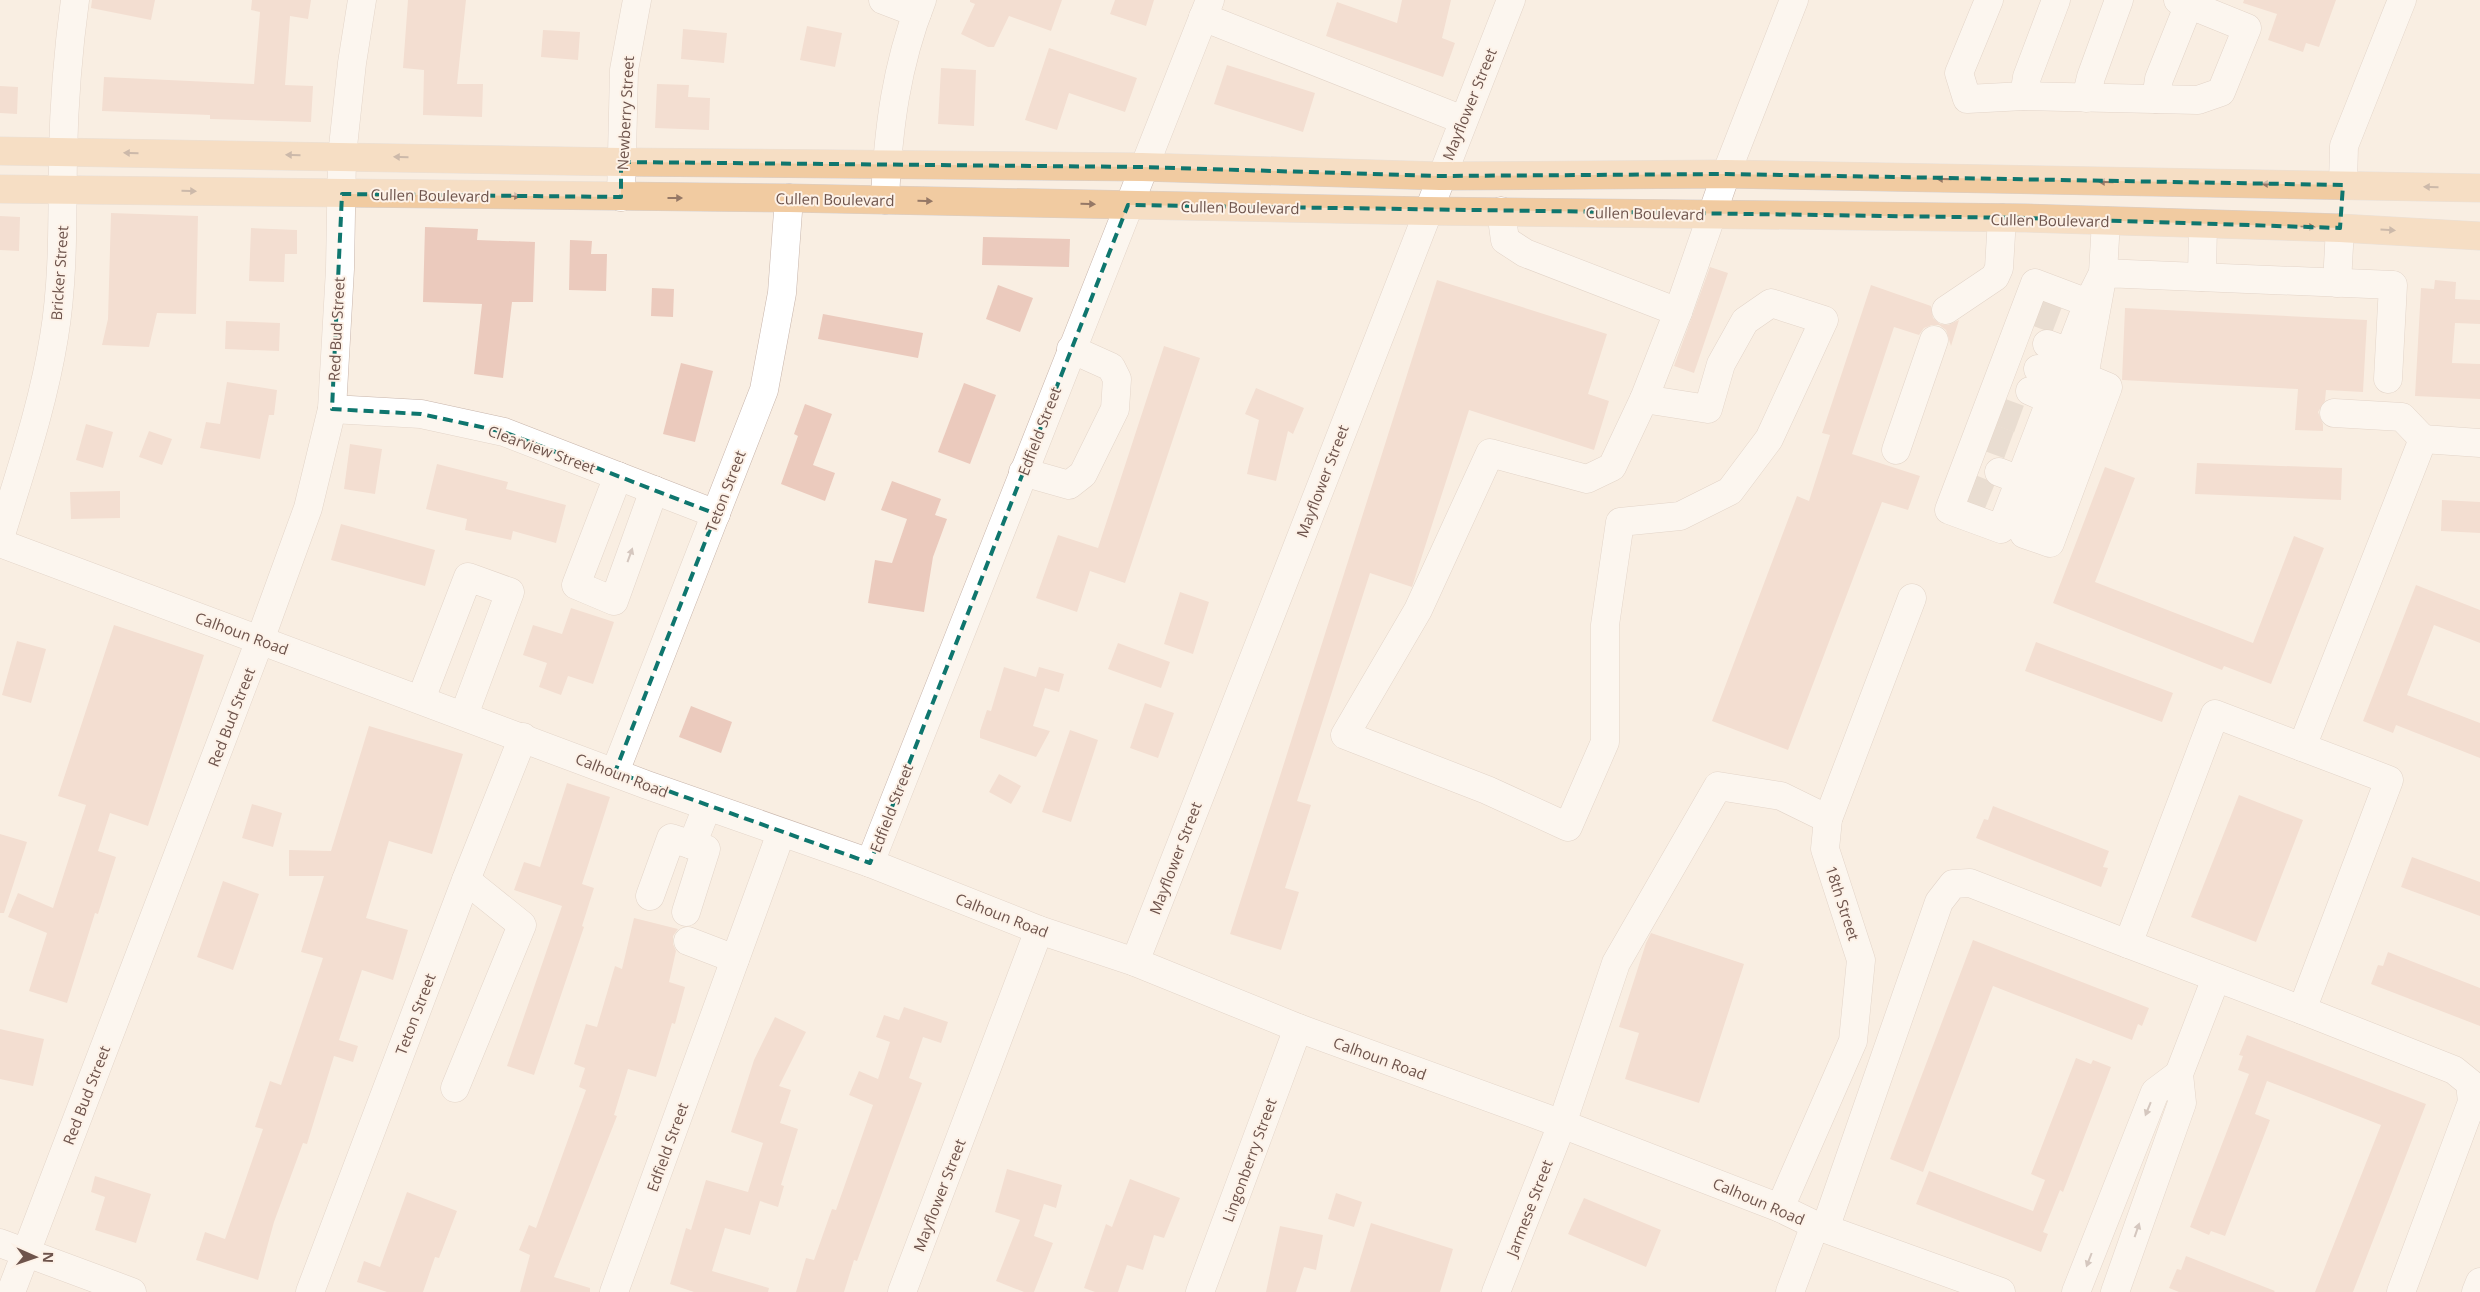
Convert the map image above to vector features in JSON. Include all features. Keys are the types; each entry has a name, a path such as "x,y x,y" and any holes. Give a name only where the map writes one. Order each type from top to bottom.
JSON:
{"main road":[{"path":"0,151 622,162 1142,167 1440,176 1726,174 2480,188"},
{"path":"789,198 790,163"},
{"path":"2014,218 2027,181"},
{"path":"2340,228 2343,185"},
{"name":"Cullen Boulevard","path":"0,189 789,198 1427,211 2014,218 2340,228 2480,236"}],"street":[{"name":"Bricker Street","path":"0,538 34,427 54,336 62,266 63,152 68,52 75,0"},
{"name":"Red Bud Street","path":"11,1292 260,640 308,508 332,409 342,194 342,156 352,63 362,0"},
{"name":"Newberry Street","path":"621,197 624,70 637,0"},
{"path":"883,0 919,6 895,88 886,164 885,200"},
{"name":"Mayflower Street","path":"1135,962 1440,176 1511,0"},
{"path":"1644,399 1708,409 1720,364 1745,321 1771,303 1824,320 1769,439 1730,490 1680,516 1620,522 1605,624 1605,742 1568,827 1487,790 1345,735 1418,610 1490,454 1587,479 1612,468 1644,399 1678,312 1726,174 1794,0"},
{"path":"1989,0 1959,73 1967,99 2024,96 2198,100 2221,92 2247,28 2184,2 2159,79 2156,99"},
{"path":"2024,96 2027,76 2056,0"},
{"path":"2086,98 2091,77 2119,0"},
{"path":"2343,185 2344,146 2402,0"},
{"path":"1206,8 1463,120"},
{"name":"Edfield Street","path":"870,863 1206,8"},
{"name":"Teton Street","path":"615,772 764,390 782,293 789,198"},
{"path":"1501,211 1505,240 1525,253 1678,312"},
{"path":"1946,310 1995,277 2014,218"},
{"path":"2042,437 2104,273 2106,221"},
{"path":"2202,276 2203,224"},
{"path":"2337,283 2340,228"},
{"path":"2104,273 2393,285 2388,379"},
{"path":"2042,437 2088,303 2104,273"},
{"path":"2042,437 2034,283 2088,303"},
{"path":"1896,450 1934,340"},
{"path":"1023,472 1069,485 1083,474 1115,408 1117,379 1111,367 1071,349"},
{"name":"Clearview Street","path":"332,409 421,414 504,432 716,514"},
{"path":"2334,413 2402,417 2423,439 2480,442"},
{"path":"2302,747 2423,439"},
{"path":"618,476 576,585 614,601 654,490"},
{"name":"Calhoun Road","path":"0,543 707,807 870,863 1039,930 1135,962 1298,1028 1562,1124 1780,1208 1820,1227 1961,1285 2001,1292"},
{"path":"421,699 468,577 510,592 464,715"},
{"name":"18th Street","path":"1780,1208 1853,1040 1862,960 1825,850 1828,819 1912,598"},
{"path":"2128,944 2215,714 2389,780 2302,1010"},
{"name":"Teton Street","path":"310,1292 466,880 523,737"},
{"name":"Jarmese Street","path":"1496,1292 1562,1124 1616,963 1718,786 1781,796 1828,819"},
{"path":"692,845 707,807"},
{"name":"Edfield Street","path":"614,1292 781,833"},
{"path":"650,896 671,838 706,850 686,912"},
{"path":"455,1088 522,925 466,880"},
{"path":"1790,1292 1820,1227 1939,902 1953,884 1970,883 2454,1070 2470,1083 2472,1102 2401,1292"},
{"name":"Mayflower Street","path":"902,1292 1039,930"},
{"path":"688,941 735,959"},
{"path":"2115,1292 2182,1103 2179,1074 2216,978"},
{"name":"Lingonberry Street","path":"1200,1292 1298,1028"},
{"path":"2076,1292 2155,1092 2179,1074"},
{"path":"0,1243 132,1292"},
{"path":"2476,1292 2480,1282"}],"highlighted area":[{"path":"621,162 1142,167 1440,176 1726,174 2343,185 2340,228 2026,218 1128,205 870,863 615,772 716,514 504,432 421,414 332,409 342,194 621,197"}],"building":[{"path":"92,0 155,0 151,20 91,8"},
{"path":"252,0 311,0 308,19 290,16 285,85 313,86 311,122 210,119 210,115 102,111 104,77 254,84 260,12 251,10"},
{"path":"408,0 466,0 457,84 483,84 482,117 423,115 424,70 403,68"},
{"path":"970,0 1062,0 1051,31 1009,16 994,47 988,47 961,34 975,4 970,2"},
{"path":"1115,0 1154,0 1146,26 1110,14"},
{"path":"1402,0 1451,0 1442,38 1455,43 1443,77 1326,36 1337,2 1397,23"},
{"path":"2244,0 2336,0 2319,47 2306,43 2303,52 2268,40 2277,14 2243,3"},
{"path":"807,26 842,33 835,67 800,60"},
{"path":"683,29 727,33 724,63 681,59"},
{"path":"543,30 580,32 578,60 541,57"},
{"path":"1049,48 1137,78 1125,112 1069,93 1057,130 1025,120"},
{"path":"1227,65 1315,93 1303,132 1214,104"},
{"path":"941,68 976,70 974,126 938,124"},
{"path":"657,84 689,85 688,97 710,98 709,130 655,128"},
{"path":"0,86 18,87 17,114 0,113"},
{"path":"111,213 198,216 196,314 157,313 149,347 102,345 108,319"},
{"path":"0,216 20,217 19,251 0,250"},
{"path":"425,227 478,229 477,240 535,242 533,302 512,302 503,378 474,374 482,304 423,302"},
{"path":"251,228 297,230 297,254 285,254 284,282 249,281"},
{"path":"983,237 1070,239 1069,267 982,265"},
{"path":"570,240 592,241 591,254 607,254 606,291 569,290"},
{"path":"1710,267 1728,273 1694,373 1674,366"},
{"path":"1437,280 1607,334 1588,394 1609,401 1594,450 1469,410 1412,587 1370,573 1297,801 1311,805 1285,888 1299,892 1281,950 1230,934"},
{"path":"2435,280 2456,282 2455,299 2480,300 2480,324 2455,323 2452,363 2480,364 2480,399 2415,396 2421,288 2434,289"},
{"path":"998,285 1033,298 1020,332 986,319"},
{"path":"1871,285 1931,306 1933,318 1940,324 1948,325 1959,320 1951,346 1946,330 1939,325 1924,328 1919,335 1894,327 1852,454 1920,476 1908,510 1882,502 1788,750 1712,721 1797,496 1809,501 1830,435 1822,433"},
{"path":"652,288 674,289 673,317 651,316"},
{"path":"2125,308 2367,320 2363,392 2326,390 2325,401 2318,412 2323,424 2323,431 2295,430 2298,389 2122,380"},
{"path":"823,314 923,333 918,358 818,339"},
{"path":"226,321 280,323 279,351 225,349"},
{"path":"1164,346 1200,358 1125,583 1090,571 1077,612 1036,598 1058,535 1098,548"},
{"path":"681,363 713,371 695,442 663,434"},
{"path":"227,382 277,390 274,415 269,415 260,459 200,448 206,422 220,424"},
{"path":"964,383 996,395 970,464 938,452"},
{"path":"1256,388 1304,408 1293,434 1288,431 1276,481 1247,474 1259,420 1245,414"},
{"path":"805,404 832,414 813,465 835,473 825,501 781,484 798,436 794,434"},
{"path":"86,424 113,432 103,468 76,460"},
{"path":"149,431 172,439 162,465 139,457"},
{"path":"350,444 382,449 375,494 344,489"},
{"path":"2197,463 2342,468 2341,500 2195,494"},
{"path":"437,464 508,482 506,489 566,505 556,543 513,531 511,540 465,530 467,519 426,509"},
{"path":"2105,467 2135,478 2095,582 2253,643 2294,536 2324,548 2271,684 2224,666 2222,670 2053,603"},
{"path":"892,481 941,499 935,515 947,519 933,557 924,612 868,603 875,560 892,563 907,519 881,510"},
{"path":"120,491 120,518 71,519 70,492"},
{"path":"2442,500 2480,502 2480,533 2441,531"},
{"path":"341,524 435,550 425,586 331,560"},
{"path":"2416,585 2480,610 2480,643 2434,625 2407,695 2480,723 2480,758 2396,725 2393,733 2363,721"},
{"path":"1180,592 1209,602 1193,654 1164,644"},
{"path":"571,608 614,622 593,684 568,676 561,695 539,687 547,663 523,655 533,625 562,634"},
{"path":"114,625 204,655 148,826 110,813 98,851 116,857 98,914 95,913 67,1003 29,991 47,933 8,917 18,893 53,908 86,805 58,796"},
{"path":"17,641 46,649 31,703 2,695"},
{"path":"2036,642 2173,693 2162,722 2025,671"},
{"path":"1118,643 1170,662 1161,688 1108,669"},
{"path":"1004,667 1036,677 1039,667 1064,674 1059,692 1045,688 1033,726 1050,731 1036,757 980,738 980,731 987,710 991,711"},
{"path":"1145,703 1174,713 1158,758 1130,748"},
{"path":"691,706 732,722 721,753 679,737"},
{"path":"369,726 463,754 432,854 389,841 366,918 408,930 393,980 362,970 339,1040 358,1046 353,1062 334,1056 307,1144 303,1143 274,1222 258,1280 196,1260 205,1232 225,1239 263,1129 255,1127 270,1081 281,1085 323,958 301,952 324,876 289,876 289,850 331,851"},
{"path":"1070,730 1098,740 1071,822 1042,812"},
{"path":"999,774 1021,786 1011,804 989,792"},
{"path":"567,783 610,797 582,884 594,888 582,926 584,927 534,1075 507,1066 562,906 514,890 524,862 540,867"},
{"path":"2239,795 2303,820 2256,942 2191,917"},
{"path":"252,804 282,813 273,847 242,838"},
{"path":"1993,806 2109,851 2103,867 2108,868 2101,887 1976,838 1984,819 1988,820"},
{"path":"0,834 27,842 4,913 0,913"},
{"path":"2412,857 2480,882 2480,916 2401,887"},
{"path":"223,881 259,894 233,970 197,957"},
{"path":"634,918 678,929 673,936 673,944 676,951 669,982 685,987 675,1024 672,1023 656,1077 628,1069 614,1115 617,1116 554,1277 590,1288 590,1292 520,1292 530,1255 519,1250 529,1225 536,1228 586,1090 579,1087 585,1068 574,1064 586,1024 597,1027 615,966 622,969"},
{"path":"1651,933 1744,964 1699,1103 1625,1079 1639,1033 1619,1027 1646,943"},
{"path":"1973,940 2149,1008 2142,1026 2138,1024 2132,1040 1993,986 1923,1172 1890,1159"},
{"path":"2388,952 2480,988 2480,1026 2371,984 2378,965 2383,966"},
{"path":"904,1007 948,1022 941,1043 923,1037 909,1078 922,1083 857,1261 854,1260 844,1292 796,1292 806,1258 814,1260 832,1209 836,1210 873,1105 849,1095 859,1071 878,1079 890,1042 876,1037 884,1015 899,1020"},
{"path":"775,1017 806,1032 779,1086 791,1090 780,1123 798,1129 781,1185 784,1186 778,1207 760,1201 750,1235 725,1228 712,1271 769,1288 768,1292 694,1292 670,1284 686,1228 691,1230 706,1180 748,1192 763,1143 731,1132 754,1060"},
{"path":"0,1029 44,1039 33,1086 0,1079"},
{"path":"2247,1035 2426,1104 2353,1292 2315,1292 2381,1125 2267,1081 2255,1114 2270,1120 2225,1236 2211,1231 2209,1235 2190,1227 2249,1074 2238,1070 2243,1056 2239,1055"},
{"path":"2076,1058 2091,1064 2093,1060 2111,1067 2063,1192 2060,1190 2043,1232 2048,1234 2041,1252 1916,1204 1929,1171 2033,1211 2045,1180 2031,1174"},
{"path":"1007,1169 1062,1185 1056,1208 1044,1204 1034,1236 1053,1243 1034,1292 1024,1292 996,1281 1020,1220 995,1212"},
{"path":"95,1176 151,1194 136,1243 95,1230 105,1197 91,1192"},
{"path":"1130,1179 1180,1198 1164,1238 1154,1235 1143,1270 1127,1265 1118,1292 1095,1292 1084,1288 1106,1224 1112,1227"},
{"path":"407,1192 457,1211 439,1258 435,1257 423,1292 387,1292 357,1282 364,1261 380,1267"},
{"path":"1336,1193 1362,1202 1354,1227 1328,1219"},
{"path":"1584,1198 1661,1230 1646,1267 1568,1234"},
{"path":"1371,1223 1453,1249 1440,1292 1350,1292"},
{"path":"1280,1226 1323,1235 1316,1270 1304,1267 1296,1292 1266,1292"},
{"path":"2186,1256 2275,1291 2179,1292 2169,1288 2177,1269 2181,1270"}],"tunnel":[{"path":"2036,312 2057,320"},
{"path":"2000,412 2019,419"},
{"path":"1990,438 2009,445"},
{"path":"1970,488 1990,496"}]}
